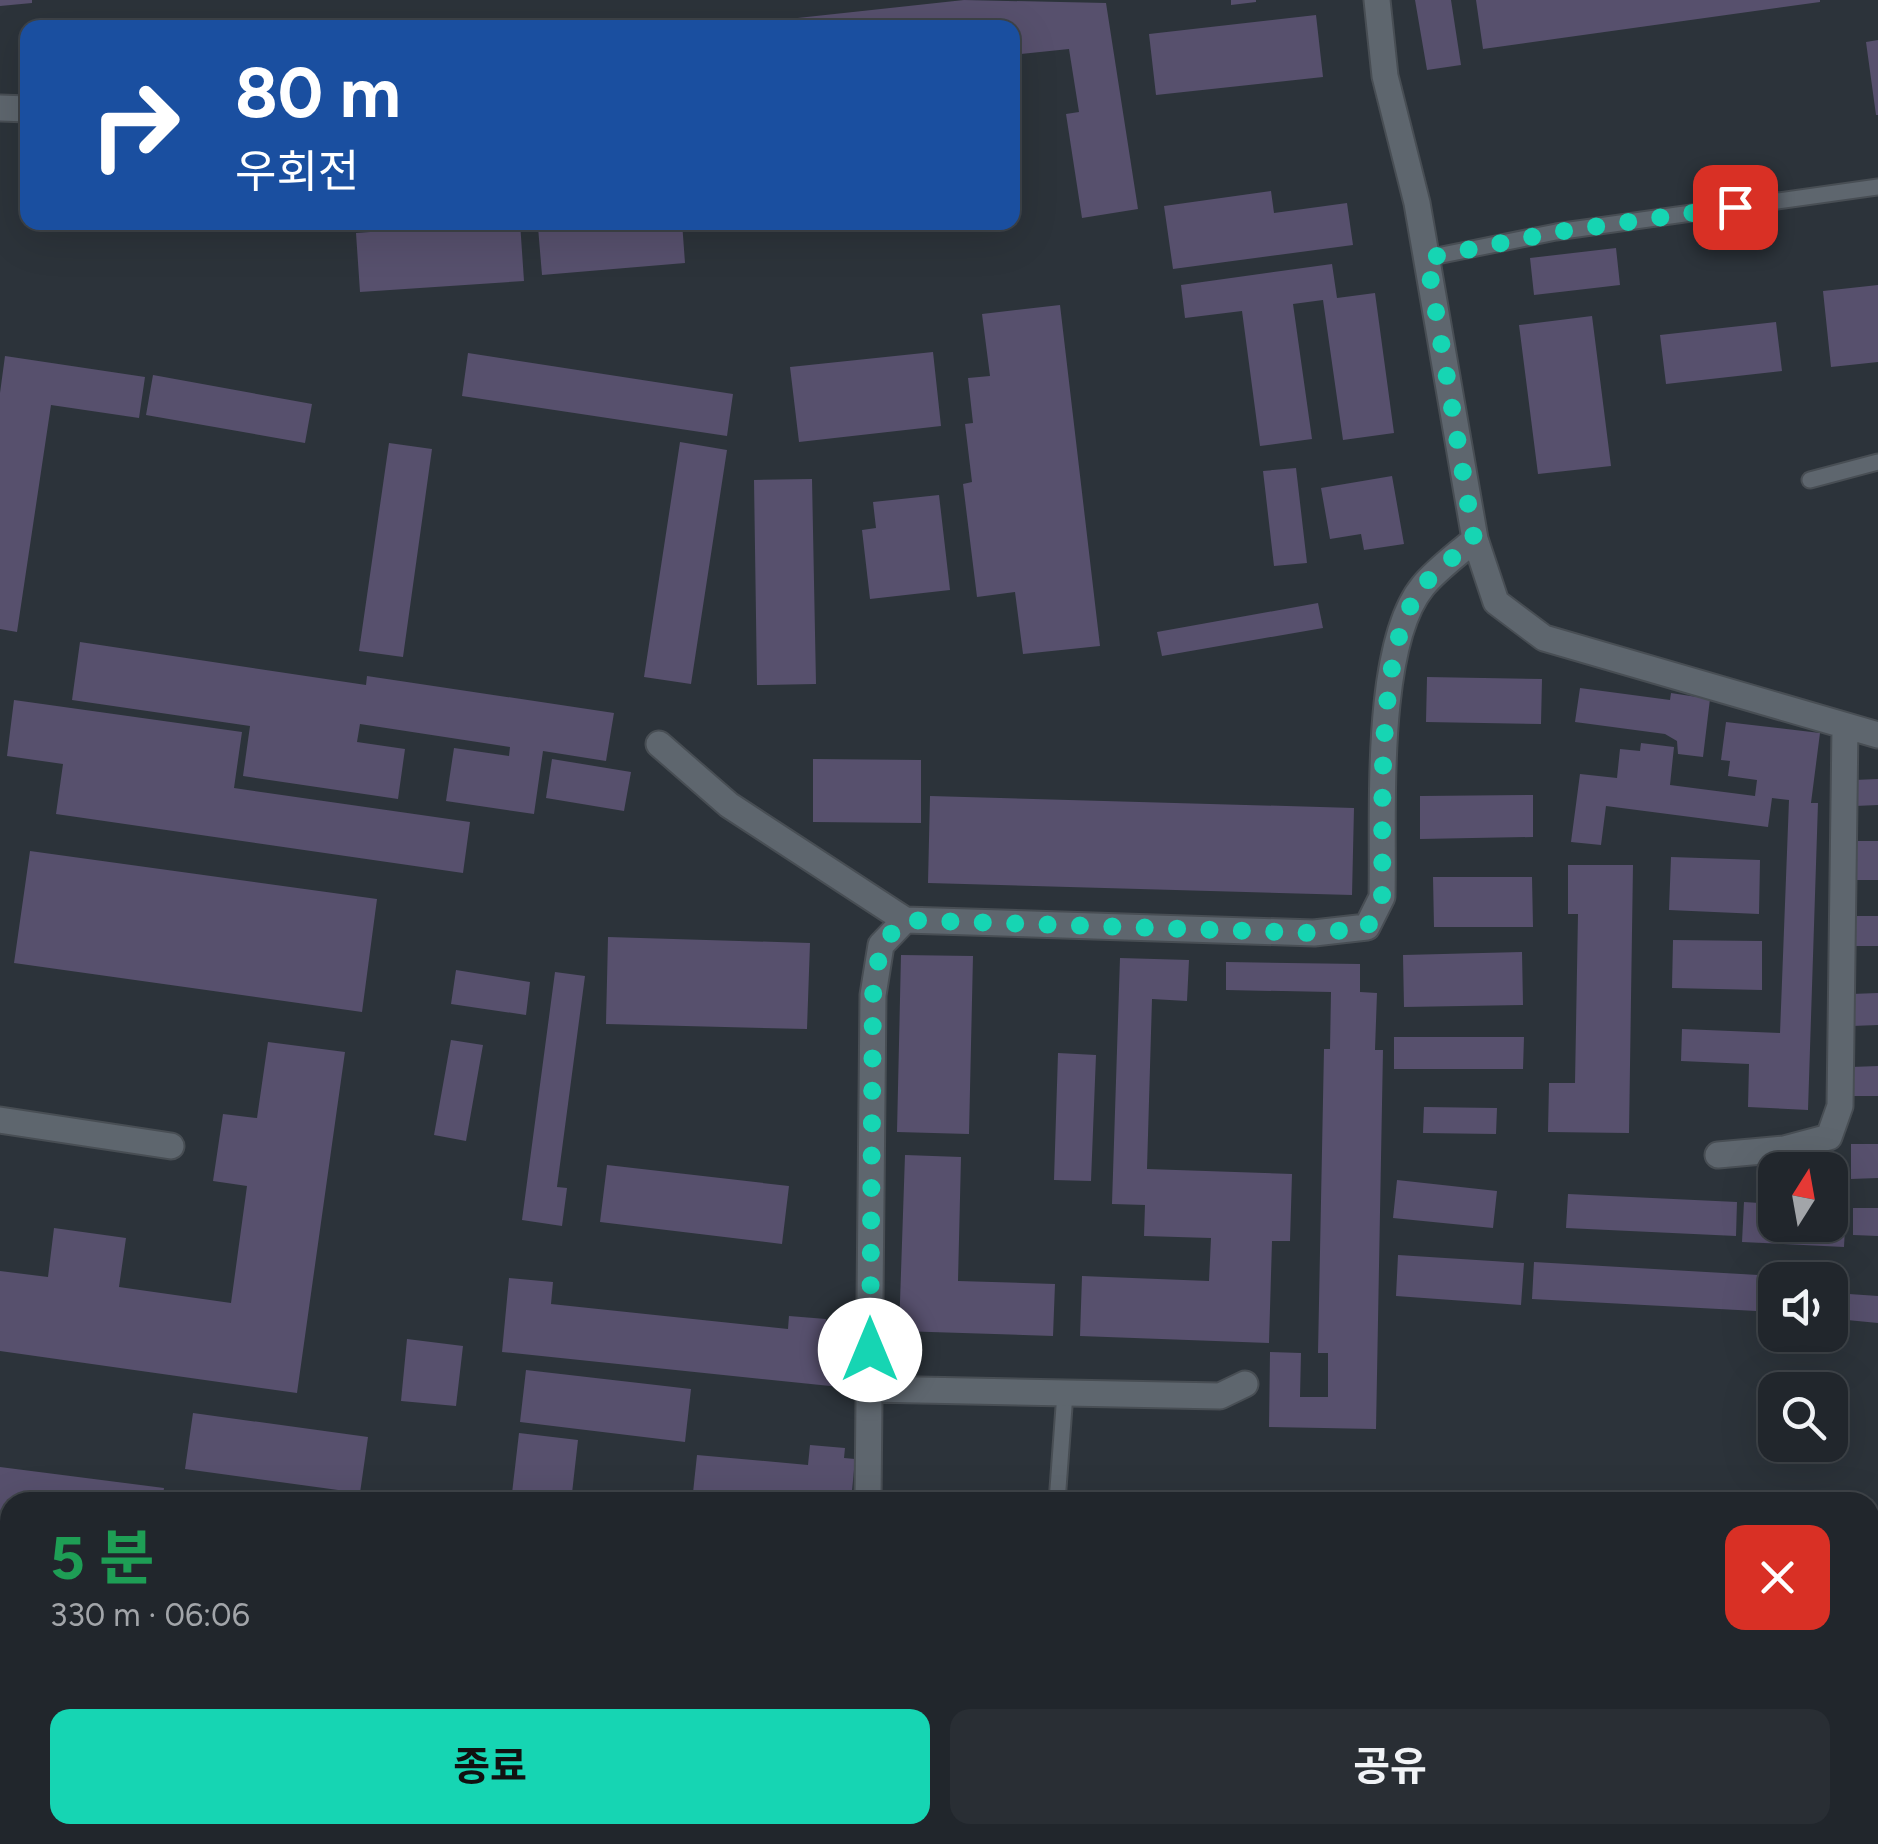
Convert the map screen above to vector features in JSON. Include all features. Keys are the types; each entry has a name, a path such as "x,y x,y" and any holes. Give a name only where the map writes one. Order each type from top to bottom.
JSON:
{"street":[{"path":"1377,0 1385,76 1427,258 1474,539 1496,602 1544,638 1878,736"},
{"path":"659,744 729,805 905,920 1314,933 1367,928 1382,898 1389,678 1407,612 1423,586 1474,539"},
{"path":"1718,1154 1784,1149 1829,1138 1840,1106 1845,726"},
{"path":"868,1492 873,995 881,944 905,920"},
{"path":"0,1120 170,1146"},
{"path":"870,1389 1220,1396 1245,1384"}],"lane":[{"path":"1427,258 1556,232 1878,188"},
{"path":"1810,480 1878,462"},
{"path":"1058,1492 1064,1394"}],"building":[{"path":"0,0 32,0 32,3 0,6"},
{"path":"964,0 1106,3 1138,209 1082,218 1066,114 1079,112 1069,49 1020,54 1020,20 779,20"},
{"path":"1231,0 1256,0 1256,2 1231,5"},
{"path":"1415,0 1451,0 1461,65 1427,70"},
{"path":"1476,0 1820,0 1820,2 1483,49"},
{"path":"1316,15 1323,77 1156,95 1149,34"},
{"path":"1878,40 1878,115 1876,115 1866,42"},
{"path":"1271,191 1274,213 1347,203 1353,245 1173,269 1164,206"},
{"path":"521,230 524,281 360,292 356,233"},
{"path":"538,230 683,230 685,263 542,275"},
{"path":"1616,248 1620,285 1534,295 1530,258"},
{"path":"1332,264 1337,298 1375,293 1394,433 1343,440 1323,300 1293,304 1312,439 1260,446 1242,311 1185,318 1181,285"},
{"path":"1878,285 1878,362 1831,367 1823,291"},
{"path":"1060,305 1100,646 1023,654 1015,592 977,597 963,484 972,482 965,424 973,423 968,378 990,376 982,314"},
{"path":"1592,316 1611,466 1538,474 1519,325"},
{"path":"1776,322 1782,371 1666,384 1660,335"},
{"path":"933,352 941,426 799,442 790,367"},
{"path":"468,353 733,394 727,436 462,396"},
{"path":"5,356 145,377 139,418 51,405 17,632 0,629 0,393"},
{"path":"153,375 312,404 305,443 146,415"},
{"path":"680,442 727,450 691,684 644,677"},
{"path":"389,443 432,449 403,657 359,651"},
{"path":"1296,468 1307,563 1274,566 1263,471"},
{"path":"1392,476 1404,544 1364,550 1361,534 1330,539 1321,488"},
{"path":"812,479 816,684 757,685 754,480"},
{"path":"939,495 950,590 870,599 862,530 876,528 873,502"},
{"path":"1318,603 1323,628 1162,656 1157,632"},
{"path":"80,642 366,685 367,676 614,713 606,761 543,751 534,814 446,801 454,748 509,756 510,747 360,724 357,742 405,749 398,799 243,776 250,726 72,700"},
{"path":"1427,677 1542,679 1541,724 1426,722"},
{"path":"1580,688 1670,700 1671,693 1710,699 1703,757 1678,754 1677,741 1665,734 1575,722"},
{"path":"14,700 242,732 234,788 470,822 463,873 56,814 63,764 7,756"},
{"path":"1726,722 1820,733 1811,803 1818,803 1808,1110 1748,1107 1749,1064 1681,1061 1682,1029 1780,1033 1789,800 1772,798 1768,827 1606,806 1601,845 1571,842 1580,774 1617,778 1620,749 1640,751 1641,743 1674,747 1670,785 1755,796 1757,780 1728,776 1730,761 1721,760"},
{"path":"552,759 631,772 624,811 546,798"},
{"path":"813,759 921,760 921,823 813,822"},
{"path":"1878,779 1878,805 1855,806 1854,780"},
{"path":"1533,795 1533,837 1420,839 1420,796"},
{"path":"930,796 1354,808 1352,895 928,883"},
{"path":"1854,841 1878,841 1878,880 1855,880"},
{"path":"30,851 377,899 362,1012 14,963"},
{"path":"1671,857 1760,860 1759,914 1669,910"},
{"path":"1568,865 1633,865 1629,1133 1548,1132 1549,1083 1575,1083 1578,914 1568,914"},
{"path":"1433,877 1532,877 1533,927 1434,927"},
{"path":"1853,916 1878,916 1878,946 1853,946"},
{"path":"608,937 810,943 807,1029 606,1024"},
{"path":"1673,940 1762,941 1762,990 1672,988"},
{"path":"1522,952 1523,1005 1404,1007 1403,955"},
{"path":"901,955 973,956 969,1134 897,1132"},
{"path":"1120,958 1189,960 1187,1001 1152,999 1147,1169 1292,1174 1290,1241 1272,1241 1269,1343 1080,1336 1082,1276 1209,1281 1211,1238 1144,1236 1145,1205 1112,1204"},
{"path":"1226,962 1360,964 1360,992 1377,993 1375,1050 1383,1050 1376,1429 1269,1427 1270,1352 1301,1353 1300,1397 1328,1397 1328,1353 1318,1353 1324,1049 1330,1049 1331,992 1226,990"},
{"path":"456,970 530,982 526,1015 451,1004"},
{"path":"555,972 585,976 557,1187 567,1188 562,1226 522,1220"},
{"path":"1878,993 1878,1025 1852,1026 1851,994"},
{"path":"1394,1037 1524,1037 1523,1069 1394,1069"},
{"path":"451,1040 483,1045 466,1141 434,1135"},
{"path":"268,1042 345,1052 297,1393 0,1351 0,1271 48,1277 54,1228 126,1238 119,1287 231,1303 247,1186 213,1181 223,1114 257,1118"},
{"path":"1058,1053 1096,1055 1091,1181 1054,1180"},
{"path":"1878,1066 1878,1096 1852,1096 1851,1067"},
{"path":"1424,1107 1497,1108 1496,1134 1423,1133"},
{"path":"1851,1144 1878,1144 1878,1178 1851,1179"},
{"path":"905,1155 961,1157 958,1281 1055,1284 1053,1336 899,1331"},
{"path":"607,1165 789,1186 782,1244 600,1222"},
{"path":"1397,1180 1497,1191 1493,1228 1393,1218"},
{"path":"1568,1194 1737,1202 1736,1236 1566,1228"},
{"path":"1744,1202 1758,1203 1758,1242 1844,1242 1844,1247 1742,1242"},
{"path":"1853,1208 1878,1208 1878,1236 1853,1235"},
{"path":"1398,1255 1524,1263 1521,1305 1396,1296"},
{"path":"1534,1262 1758,1275 1758,1311 1532,1299"},
{"path":"509,1278 553,1282 551,1304 788,1329 789,1316 826,1319 825,1332 845,1334 840,1387 502,1352"},
{"path":"1849,1294 1878,1296 1878,1323 1848,1320"},
{"path":"407,1339 463,1346 456,1406 401,1401"},
{"path":"526,1370 691,1389 685,1442 520,1422"},
{"path":"193,1413 368,1437 360,1492 185,1469"},
{"path":"519,1433 578,1440 572,1492 512,1492"},
{"path":"810,1445 845,1448 844,1458 855,1459 852,1492 693,1492 697,1455 808,1465"},
{"path":"0,1467 164,1488 163,1492 0,1492"}],"route":[{"path":"870,1350 873,995 881,944 905,920 1314,933 1367,928 1382,898 1389,678 1407,612 1423,586 1474,539 1427,258 1556,232 1735,207"}]}
